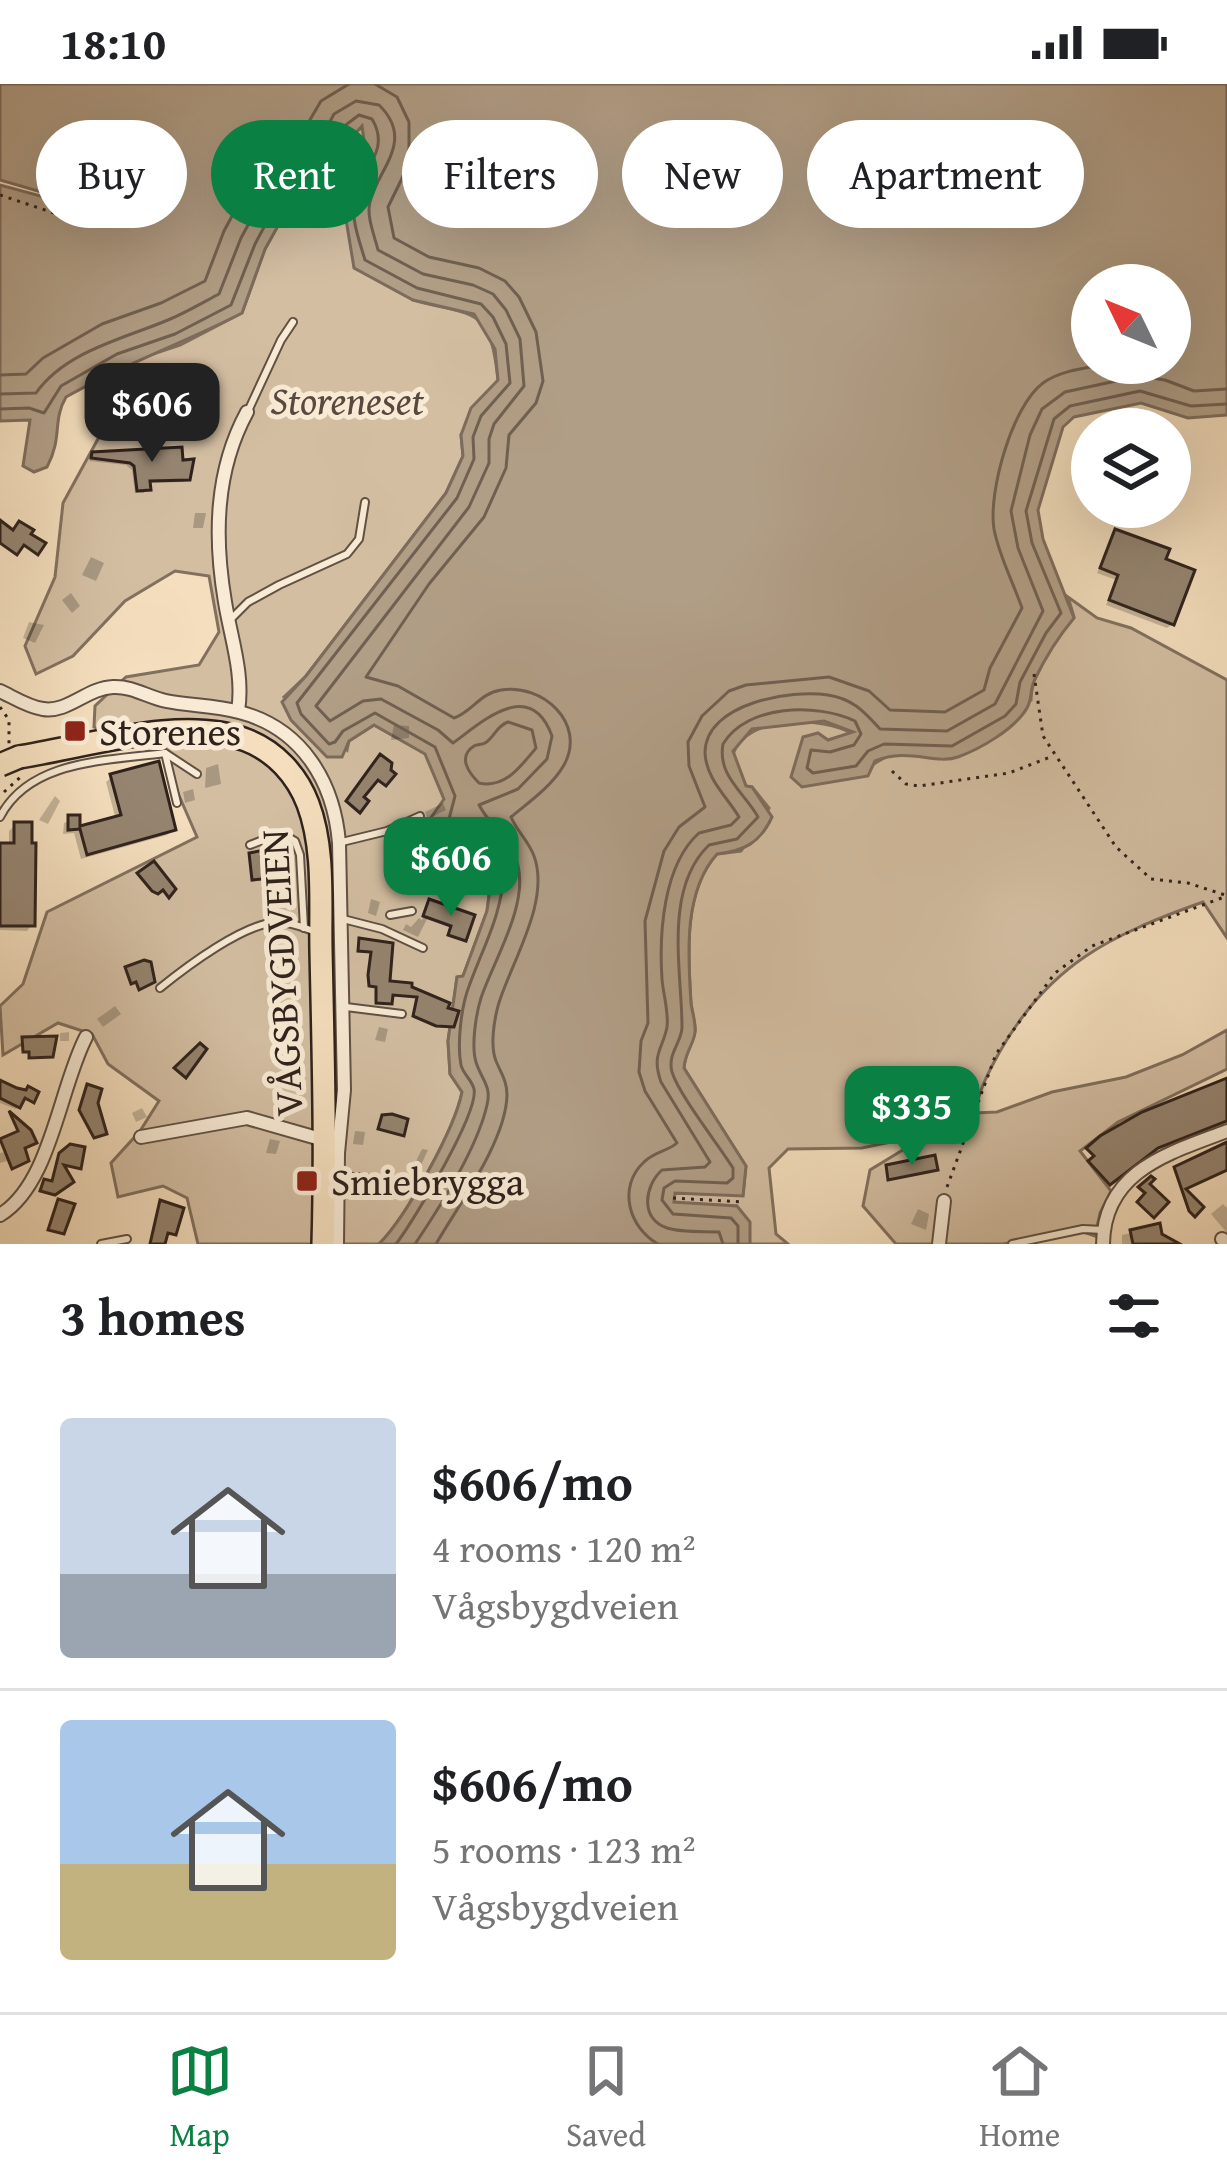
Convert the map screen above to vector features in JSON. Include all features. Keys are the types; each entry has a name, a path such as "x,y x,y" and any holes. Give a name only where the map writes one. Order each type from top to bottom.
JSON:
{"main road":[{"name":"VÅGSBYGDVEIEN","path":"6,758 186,731 225,734 261,747 290,772 310,809 318,854 312,930 324,1140 323,1244"}],"street":[{"path":"238,711 242,688 222,580 220,483 228,449 247,412"},
{"name":"VÅGSBYGDVEIEN","path":"0,692 53,709 93,690 124,687 167,701 238,711 280,730 310,758 330,793 339,843 344,1090 337,1244"},
{"path":"0,1215 18,1202 34,1175 86,1037"},
{"path":"141,1137 247,1118 324,1140"},
{"path":"1103,1237 1120,1189 1144,1165 1227,1131"},
{"path":"939,1244 944,1201"}],"lane":[{"path":"247,412 293,322"},
{"path":"229,620 248,602 347,554 359,538 365,502"},
{"path":"0,817 20,789 48,773 165,753 197,774"},
{"path":"165,753 177,802"},
{"path":"339,843 420,816"},
{"name":"VÅGSBYGDVEIEN","path":"250,845 280,833 295,841 312,930"},
{"path":"390,915 412,911"},
{"name":"VÅGSBYGDVEIEN","path":"340,918 382,929 423,948"},
{"path":"160,988 197,960 256,928 282,922 312,930"},
{"path":"342,1006 402,1013"},
{"path":"1012,1244 1082,1229 1103,1237"},
{"path":"101,1244 127,1239"}],"path":[{"path":"0,195 36,207"},
{"path":"1034,674 1039,722 1108,838 1147,877 1227,896"},
{"path":"892,771 906,784 919,786 1009,773 1055,755"},
{"path":"944,1201 950,1172 996,1054 1055,973 1092,946 1227,896"},
{"path":"674,1198 743,1202"}],"green space":[{"name":"Storeneset","path":"277,228 364,228 413,300 465,313 484,326 498,380 461,435 463,456 446,493 306,676 284,697 347,750 349,741 374,725 426,754 444,799 492,873 487,911 463,976 457,977 448,1041 450,1074 462,1092 428,1172 379,1244 198,1244 187,1198 163,1186 118,1197 111,1163 159,1101 108,1064 92,1034 58,1023 3,1055 0,1006 23,984 47,912 197,837 165,752 94,727 95,706 126,677 199,665 219,632 209,576 175,571 125,601 73,656 36,674 25,646 55,577 63,503 99,437 99,403 93,381 242,313"},
{"path":"1068,597 1097,618 1131,628 1227,680 1227,938 1203,902 1139,927 1085,957 1039,996 1018,1022 988,1075 975,1113 997,1112 1052,1092 1126,1077 1182,1055 1227,1030 1227,1069 1118,1122 1080,1151 1111,1191 1095,1236 1078,1230 1003,1244 896,1244 863,1206 870,1170 929,1134 862,1148 788,1149 769,1168 776,1234 788,1244 626,1244 737,1206 674,1203 674,1193 743,1195 746,1166 684,1068 695,1032 689,945 698,886 717,854 741,851 769,808 746,786 733,754 741,741 769,725 806,722 853,734 828,740 803,737 872,765 889,755 931,755 1031,700 1040,667 1074,617"}],"water":[{"path":"0,84 1227,84 1227,415 1191,418 1191,408 1141,403 1071,408 1071,420 1063,427 1038,510 1043,539 1074,618 1043,664 1021,716 996,737 958,757 887,757 875,761 868,776 802,787 791,777 803,737 818,733 828,740 853,732 824,721 752,729 733,751 746,786 752,787 772,817 750,844 717,854 698,887 689,945 695,1032 684,1068 746,1166 743,1196 675,1193 674,1202 737,1206 750,1222 750,1244 379,1244 415,1194 458,1108 462,1092 450,1074 448,1041 457,977 463,976 487,911 492,873 466,833 441,836 430,819 444,799 425,754 374,725 349,741 342,757 327,757 291,720 282,702 446,493 463,456 461,435 471,408 498,380 495,349 474,314 413,300 354,268 347,228 378,228 378,120 211,120 211,228 277,228 242,313 66,397 52,456 47,467 34,472 23,466 30,420 0,421 0,185 36,195 36,228 187,228 187,120 36,120 36,190 0,180"}],"building":[{"path":"182,447 183,460 194,459 190,480 150,481 151,490 137,491 130,463 91,458 92,452"},
{"path":"0,520 13,530 19,521 34,530 31,534 46,543 38,555 24,545 17,555 0,543"},
{"path":"1115,529 1170,549 1166,559 1195,570 1174,625 1109,600 1118,575 1100,568"},
{"path":"380,754 392,763 396,774 386,786 378,780 364,797 369,801 360,813 346,801"},
{"path":"159,761 176,830 87,855 80,829 68,830 68,815 80,815 80,826 121,815 110,774"},
{"path":"14,822 32,822 35,926 0,926 0,843 14,843"},
{"path":"270,849 273,878 252,880 249,853"},
{"path":"154,861 176,889 169,898 163,890 152,891 137,873"},
{"path":"429,899 475,915 466,941 448,935 451,926 423,916"},
{"path":"359,938 393,943 390,981 412,983 450,1003 448,1008 459,1011 454,1027 436,1026 413,1016 417,997 393,995 392,1004 376,1003 376,987 369,986 371,952 358,951"},
{"path":"151,962 155,982 139,990 136,982 131,984 125,967"},
{"path":"57,1036 53,1057 29,1058 29,1052 23,1052 22,1037"},
{"path":"200,1043 207,1049 186,1078 174,1068"},
{"path":"1227,1078 1227,1121 1158,1148 1110,1185 1088,1161 1094,1156 1086,1148 1100,1136 1142,1112"},
{"path":"0,1080 39,1092 34,1103 25,1098 20,1108 0,1098"},
{"path":"87,1084 102,1089 98,1103 107,1134 94,1138 79,1110"},
{"path":"9,1111 31,1130 37,1143 25,1148 29,1161 12,1169 0,1139 18,1131"},
{"path":"382,1115 408,1119 404,1136 378,1129"},
{"path":"1227,1142 1227,1170 1186,1189 1204,1207 1195,1217 1174,1167"},
{"path":"70,1144 85,1147 81,1169 64,1165 74,1182 55,1195 40,1191 44,1179 52,1181 59,1153"},
{"path":"935,1155 938,1170 888,1180 886,1165"},
{"path":"348,1173 373,1175 369,1193 348,1196"},
{"path":"1151,1176 1155,1179 1150,1184 1169,1202 1154,1218 1137,1202 1145,1193 1138,1187"},
{"path":"58,1199 75,1204 64,1234 48,1230"},
{"path":"160,1200 184,1208 176,1235 168,1233 165,1244 150,1244"},
{"path":"1160,1223 1162,1234 1180,1244 1133,1244 1130,1230"}],"place":[{"name":"Storenes","path":"75,731"},
{"name":"Smiebrygga","path":"307,1181"}]}
